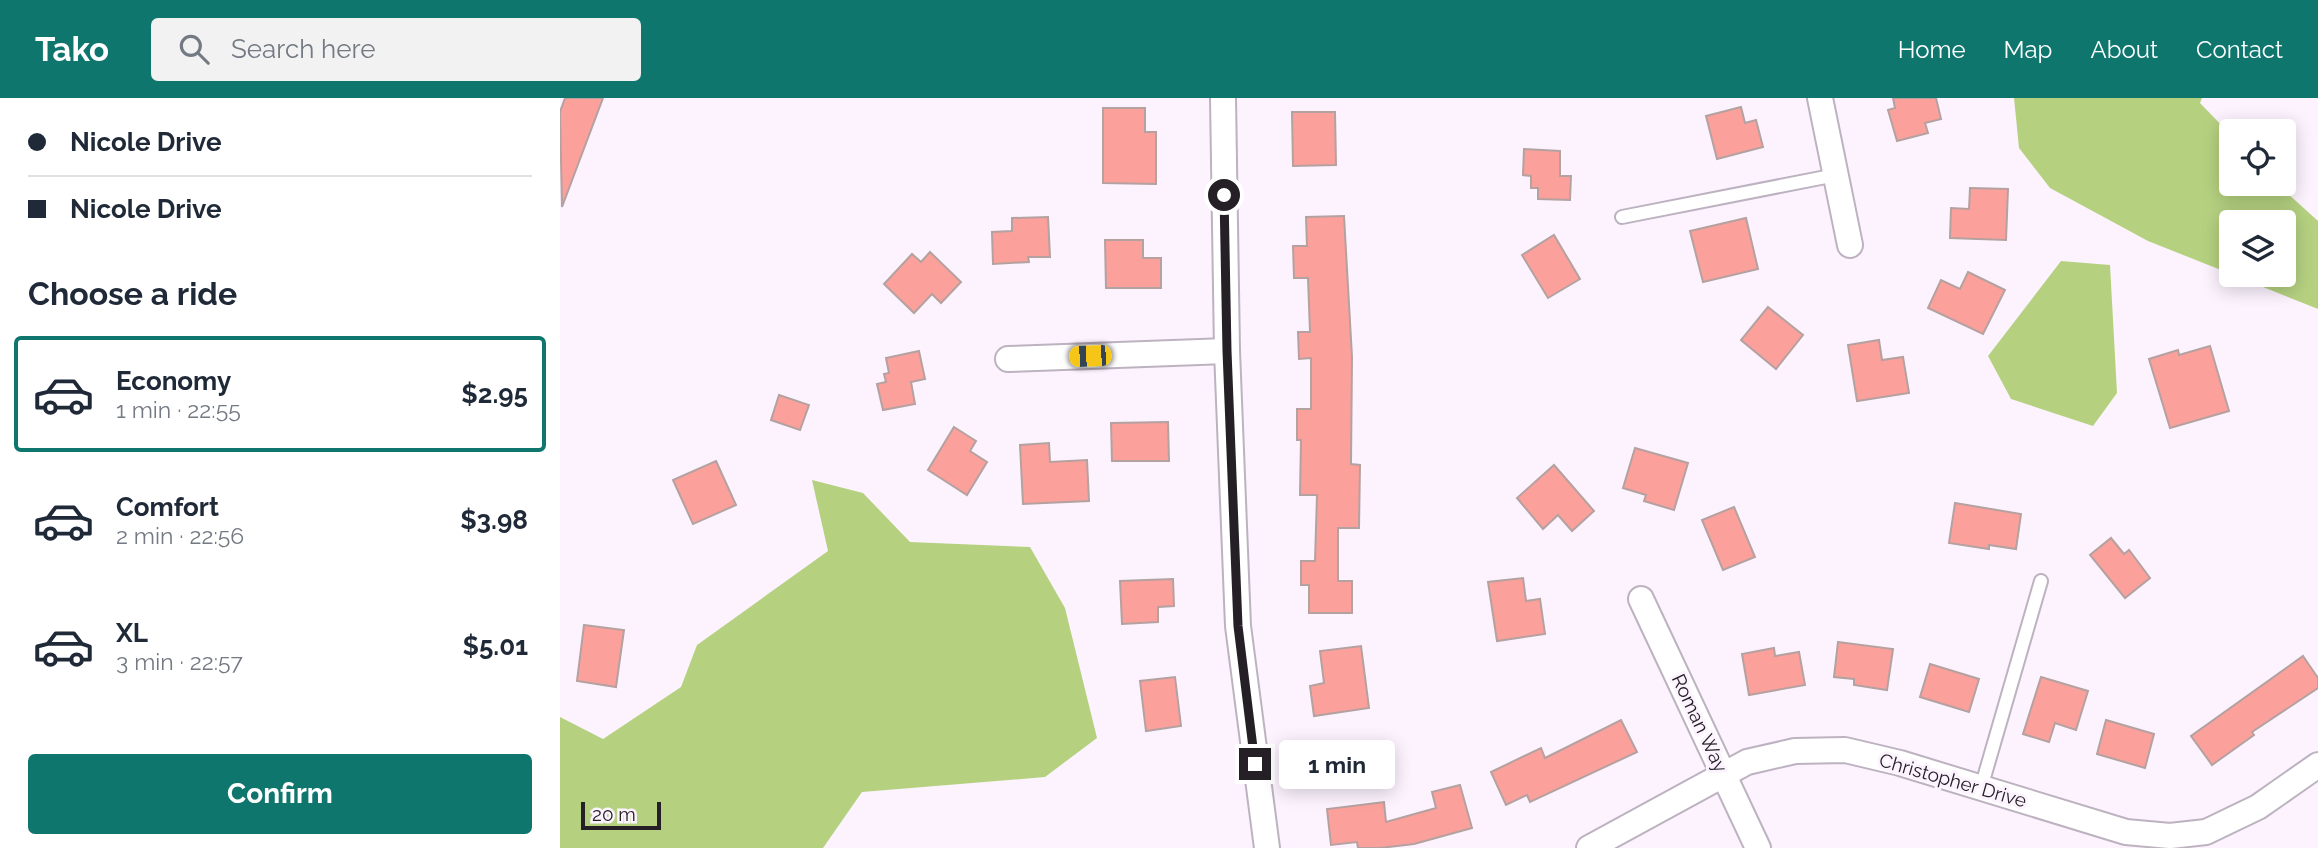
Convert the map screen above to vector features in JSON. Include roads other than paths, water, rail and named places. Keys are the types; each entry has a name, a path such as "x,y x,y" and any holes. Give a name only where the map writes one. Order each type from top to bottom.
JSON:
{"street":[{"path":"1223,98 1227,351 1238,626 1267,848"},
{"path":"1820,98 1850,244"},
{"path":"1008,359 1227,351"},
{"name":"Roman Way","path":"1641,599 1758,848"},
{"name":"Christopher Drive","path":"1589,848 1747,762 1795,751 1845,750 2126,832 2170,836 2206,832 2248,812 2318,765"}],"lane":[{"path":"1622,216 1836,174"},
{"path":"1981,788 2041,581"}]}
